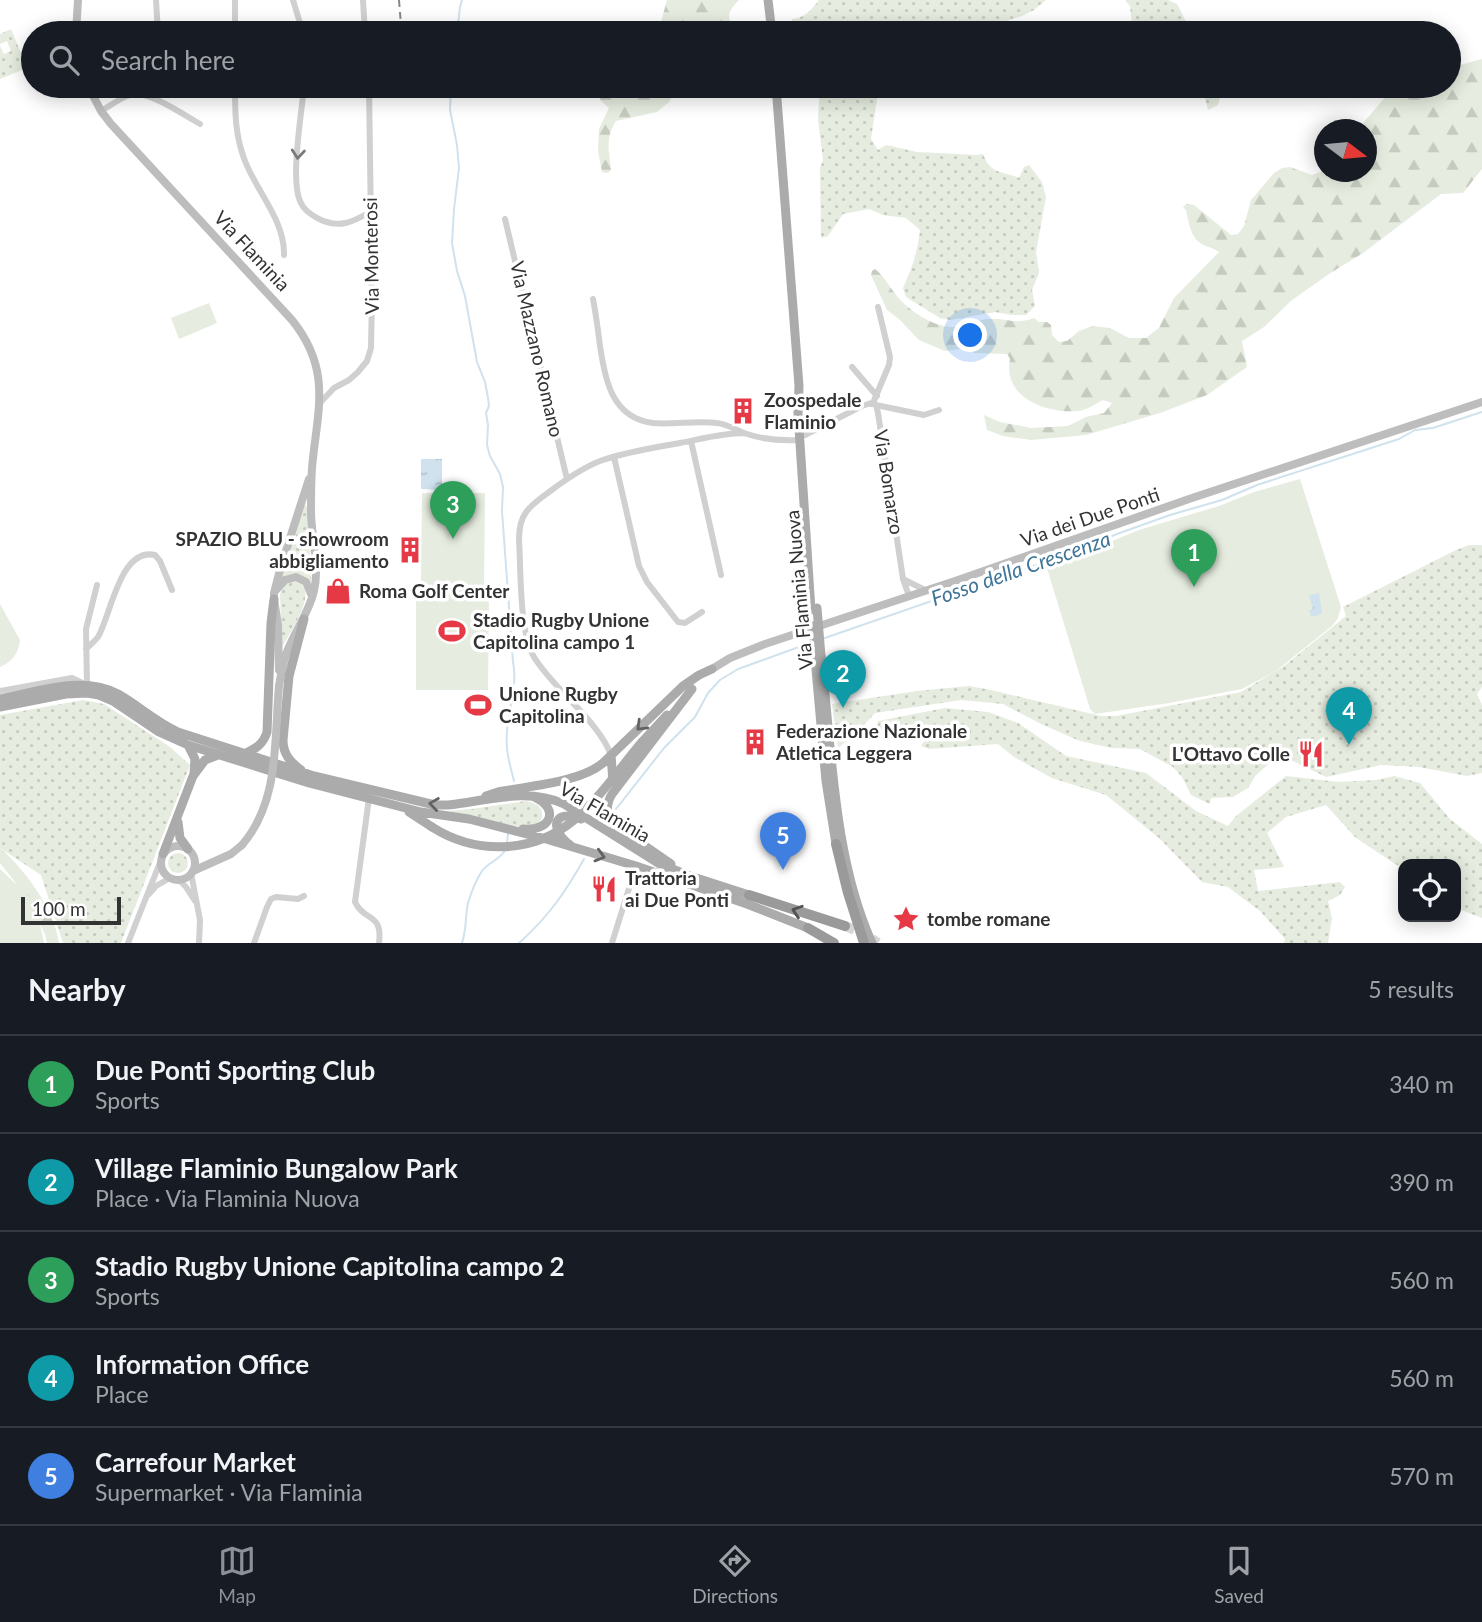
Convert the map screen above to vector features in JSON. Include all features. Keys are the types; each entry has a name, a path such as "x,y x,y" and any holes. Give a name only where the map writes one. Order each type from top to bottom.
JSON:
{"highway":[{"path":"836,844 864,943"},
{"path":"749,895 845,926"},
{"path":"808,928 834,943"}],"main road":[{"path":"768,0 771,21"},
{"name":"Via Flaminia Nuova","path":"777,98 799,397 802,407 826,780 836,844"},
{"path":"244,754 258,747 267,732 274,596"},
{"path":"304,619 289,676 283,740 290,761 309,774"},
{"name":"Via Flaminia Nuova","path":"818,657 842,836 856,899 872,943"},
{"path":"477,801 498,792 584,774 598,767 683,686 712,668"},
{"path":"398,805 457,840 487,847 523,845 544,838 582,812 642,742 712,668"},
{"path":"0,699 87,685"},
{"name":"Via Flaminia","path":"87,685 116,694 159,723 178,732 309,774 435,805 447,806 526,795 560,802 652,860 687,875 749,895"},
{"path":"687,875 613,824 609,819 607,804 692,689"},
{"name":"Via Flaminia","path":"0,707 66,694 93,693 113,701 159,732 188,745 309,783 421,812 469,819 636,866 808,928"},
{"path":"162,857 193,776 195,759 188,745"},
{"path":"193,776 205,760 220,755"},
{"path":"611,755 614,776 612,794"},
{"path":"510,830 536,830 548,820 549,812 545,804 526,795"},
{"path":"178,815 179,834 190,851"},
{"path":"574,848 557,833 556,827 560,819 571,815 593,823"}],"street":[{"path":"77,21 78,0"},
{"path":"156,0 157,21"},
{"path":"235,0 235,21"},
{"path":"293,0 299,21"},
{"path":"363,0 364,21"},
{"name":"Via Flaminia","path":"94,98 115,129 299,329 315,361 320,403 312,469 311,513 315,577 312,597 304,619 285,656 279,686"},
{"path":"101,111 125,98"},
{"path":"152,98 200,124"},
{"path":"235,98 236,130 242,151 248,169 282,233 284,255"},
{"path":"303,98 296,168 300,201 314,217 332,224 348,224 370,212"},
{"name":"Via Monterosi","path":"320,403 334,388 358,372 370,352 369,98"},
{"name":"Via Mazzano Romano","path":"505,219 568,479"},
{"path":"593,299 608,385 627,413 651,422 720,423 744,433 773,440 802,437"},
{"path":"875,401 890,357 878,307"},
{"path":"852,367 875,401 924,415 939,410"},
{"name":"Via Bomarzo","path":"802,437 875,401 903,579 909,596"},
{"name":"Via dei Due Ponti","path":"712,668 745,651 1482,402"},
{"path":"611,755 600,735 538,663 528,645 519,539 524,513 568,479 614,457 722,434 744,433"},
{"path":"691,441 721,575"},
{"path":"614,457 643,574 679,623 685,623 702,612"},
{"name":"Via Flaminia","path":"192,872 231,854 242,845 261,817 270,789 279,686 278,625 274,596 312,469"},
{"path":"86,649 97,639 122,577 135,559 145,554 155,555 172,590"},
{"path":"274,596 285,580 296,577 306,582 312,597"},
{"path":"903,579 925,590"},
{"path":"0,691 72,678 87,685 86,629 97,585"},
{"path":"369,799 355,900 358,908 376,922 379,943"},
{"path":"128,943 162,857 169,848 176,845 206,859 217,861"},
{"path":"190,851 195,863 192,872 201,920 200,943"},
{"path":"162,857 163,870 187,887 198,906"},
{"path":"612,943 636,866"},
{"path":"142,904 156,886 174,879 184,879 192,872"},
{"path":"254,943 271,899 298,899 304,895"}],"green space":[{"path":"667,0 739,0 729,14 730,21 661,21"},
{"path":"819,0 1046,0 1034,10 1006,21 792,21 810,10"},
{"path":"1125,0 1168,0 1177,4 1186,21 1132,21 1130,6"},
{"path":"11,29 21,53 21,70 0,79 0,46 4,54 11,51 7,41 0,44 0,34"},
{"path":"1482,59 1482,169 1463,193 1441,194 1363,253 1292,300 1264,327 1242,341 1247,367 1207,395 1160,413 1086,435 1031,440 1003,436 987,430 984,415 1000,422 1031,428 1068,426 1086,417 1104,413 1112,403 1103,400 1077,411 1040,406 1020,393 1013,384 1007,354 974,353 967,348 945,351 919,340 887,310 871,275 875,269 907,306 921,317 945,326 957,327 985,319 1017,321 1034,318 1051,325 1052,335 1059,342 1067,341 1079,331 1093,326 1110,328 1129,338 1146,338 1159,328 1174,298 1219,252 1196,239 1183,207 1187,204 1194,205 1231,235 1238,234 1244,226 1251,200 1274,173 1282,168 1290,167 1314,174 1314,182 1377,182 1377,119 1367,119 1384,98 1461,98 1461,65"},
{"path":"671,98 657,112 616,121 609,139 611,170 608,173 602,172 598,151 599,129 609,108 600,100"},
{"path":"819,98 877,98 871,139 878,150 886,145 917,152 983,154 993,169 1019,178 1024,167 1029,165 1042,182 1046,197 1036,252 1039,273 1032,290 1035,306 1026,315 995,312 950,320 940,318 906,297 903,288 914,259 920,230 906,218 883,215 869,209 843,214 828,236 821,238 820,168 823,160 818,119"},
{"path":"1205,98 1220,98 1218,105 1208,110"},
{"path":"209,303 217,323 179,339 171,318"},
{"path":"1300,479 1341,607 1333,625 1276,671 1242,689 1095,714 1090,709 1047,568 1139,530"},
{"path":"422,493 485,493 484,586 489,587 488,690 416,690 416,587 449,586 421,586"},
{"path":"304,504 308,507 311,583 295,575 279,581"},
{"path":"1469,545 1482,545 1482,687 1477,694 1482,705 1482,773 1467,776 1419,767 1381,765 1326,777 1289,759 1277,757 1256,775 1248,788 1233,797 1211,798 1210,804 1191,795 1182,777 1173,767 1140,749 1112,748 1080,741 1003,704 961,700 875,713 838,748 832,704 917,691 969,686 1101,716 1116,716 1241,692 1284,666 1346,616 1343,607"},
{"path":"292,581 301,584 305,591 305,600 282,647 280,594 284,585"},
{"path":"0,604 20,640 14,656 0,667"},
{"path":"83,700 104,704 170,747 190,765 121,943 63,943 41,875 0,848 0,715"},
{"path":"945,708 988,712 1018,723 1066,756 1146,773 1196,811 1228,826 1236,816 1286,776 1338,782 1394,776 1420,783 1450,819 1482,844 1482,918 1461,910 1461,859 1398,859 1398,866 1356,838 1326,805 1286,817 1267,833 1284,867 1254,870 1258,891 1340,882 1345,887 1340,895 1328,901 1332,918 1328,943 1284,943 1285,939 1260,911 1228,887 1202,882 1159,838 1106,795 1052,778 1014,757 998,744 929,749 921,746 926,738 925,733 877,731 878,721"},
{"path":"526,801 535,804 542,811 540,823 522,827 508,826 446,811 472,809"},
{"path":"0,848 37,891 52,918 59,943 47,943 32,910 0,863"},
{"path":"178,853 185,856 188,863 185,870 178,873 171,870 168,863 171,856"},
{"path":"0,869 35,902 44,943 0,943"}],"water":[{"path":"421,459 442,459 442,490 421,489"},
{"path":"1319,593 1322,613 1311,616 1309,611 1313,609 1309,595"}],"waterway":[{"path":"458,21 462,0"},
{"path":"450,98 459,168 452,243 477,362 488,398 487,445 503,487 502,511 514,671 507,745 514,781"},
{"name":"Fosso della Crescenza","path":"822,639 1070,553 1170,515 1222,500 1257,485 1399,439 1415,430 1433,428 1482,412"},
{"name":"Fosso della Crescenza","path":"616,809 664,748 695,717 708,693 720,680 738,669 810,643"},
{"path":"507,843 508,834"},
{"path":"462,943 468,903 476,882 484,868 504,852"},
{"name":"Fosso della Crescenza","path":"519,943 555,904 584,859"}],"tunnel":[{"path":"845,926 878,943"}],"railway":[{"path":"399,0 401,21"}],"place":[{"name":"Zoospedale Flaminio","path":"743,411"},
{"name":"Stadio Rugby Unione Capitolina campo 2","path":"453,539"},
{"name":"SPAZIO BLU - showroom abbigliamento","path":"410,550"},
{"name":"Due Ponti Sporting Club","path":"1194,587"},
{"name":"Roma Golf Center","path":"338,591"},
{"name":"Stadio Rugby Unione Capitolina campo 1","path":"452,631"},
{"name":"Unione Rugby Capitolina","path":"478,705"},
{"name":"Village Flaminio Bungalow Park","path":"843,708"},
{"name":"Federazione Nazionale Atletica Leggera","path":"755,742"},
{"name":"Information Office","path":"1349,745"},
{"name":"L'Ottavo Colle","path":"1311,754"},
{"name":"Carrefour Market","path":"783,870"},
{"name":"Trattoria ai Due Ponti","path":"604,889"},
{"name":"tombe romane","path":"906,919"}]}
